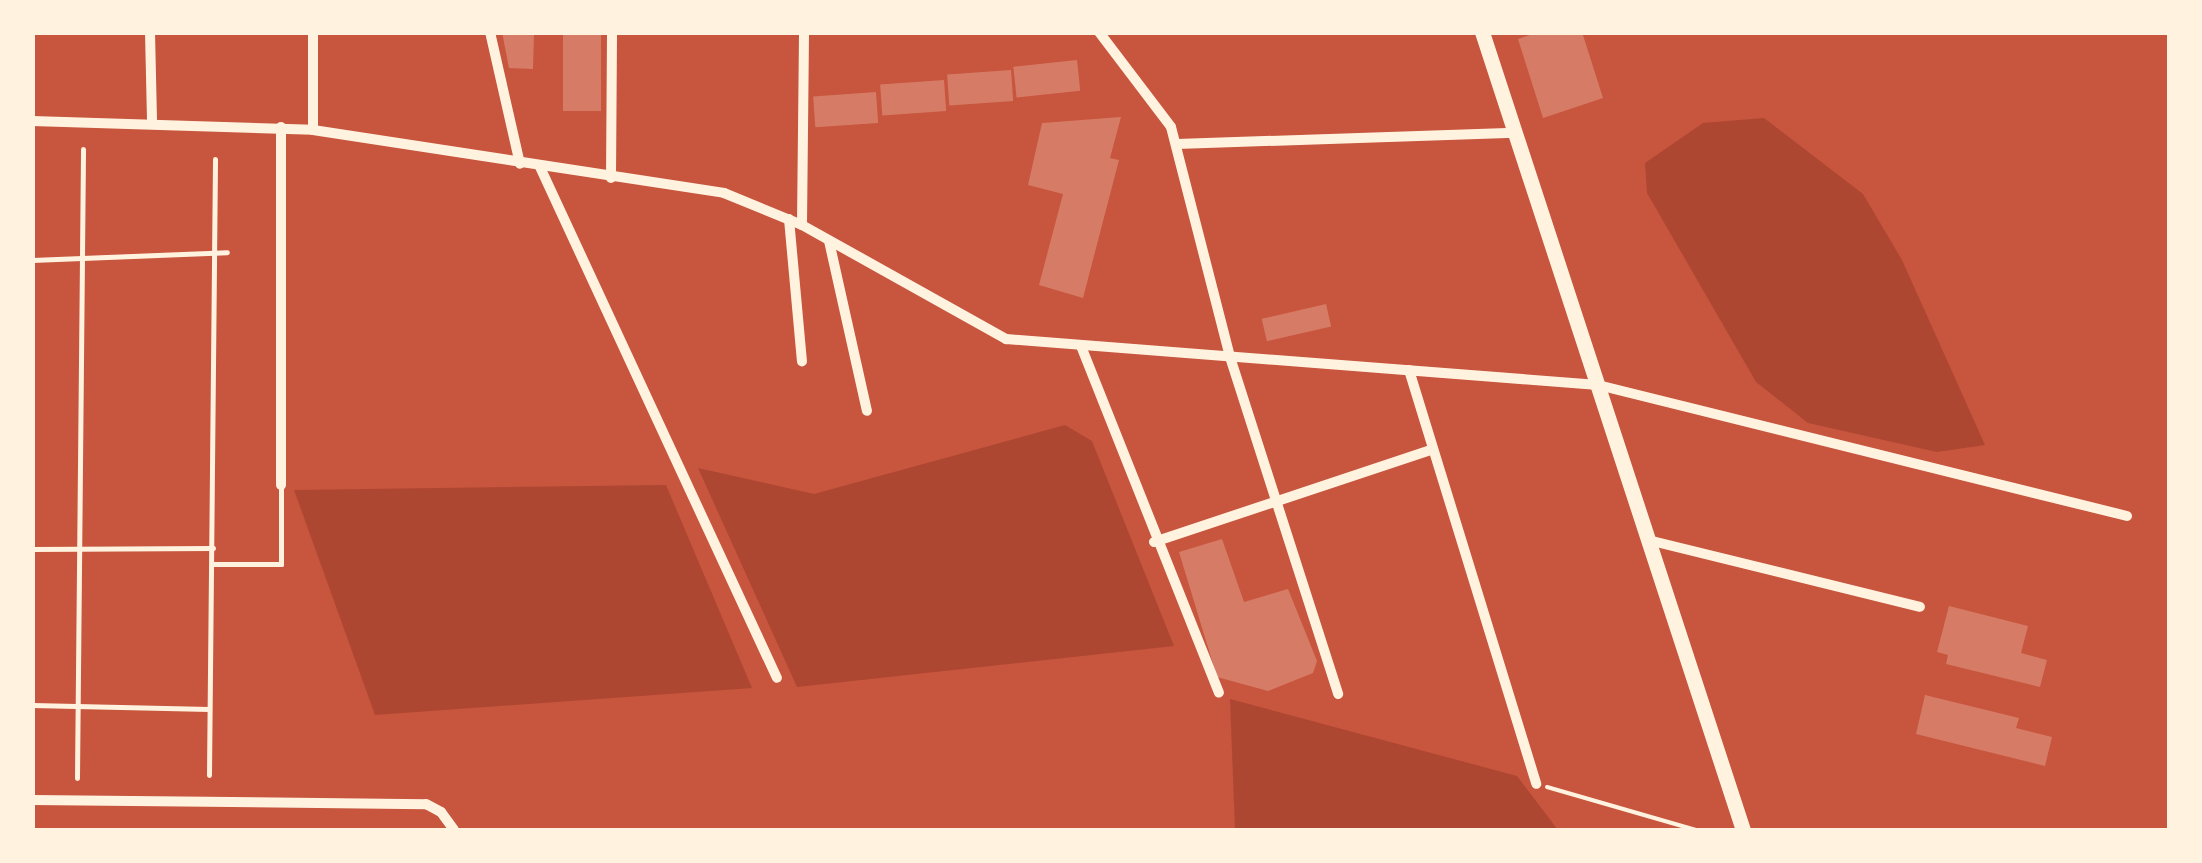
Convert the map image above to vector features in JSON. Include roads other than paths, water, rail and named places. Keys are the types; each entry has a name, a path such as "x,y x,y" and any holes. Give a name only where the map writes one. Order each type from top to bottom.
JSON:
{"main road":[{"path":"1482,32 1743,830"}],"street":[{"path":"150,32 152,123"},
{"path":"312,32 313,130"},
{"path":"490,32 520,164"},
{"path":"612,32 612,178"},
{"path":"802,226 804,32"},
{"path":"1099,32 1171,127 1230,357 1338,694"},
{"path":"32,121 280,126 540,168 724,192 802,226 1006,338 1598,385 2126,516"},
{"path":"280,126 281,485"},
{"path":"1176,144 1515,133"},
{"path":"540,168 778,678"},
{"path":"789,220 802,361"},
{"path":"829,240 866,411"},
{"path":"1081,346 1154,542 1219,693"},
{"path":"1409,370 1536,784"},
{"path":"1154,542 1433,449"},
{"path":"1648,540 1920,607"},
{"path":"32,800 426,804 454,830"}],"lane":[{"path":"77,778 83,550 83,149"},
{"path":"209,775 215,159"},
{"path":"32,260 227,252"},
{"path":"212,564 281,564 281,485"},
{"path":"32,550 212,548"},
{"path":"32,705 210,709"}]}
